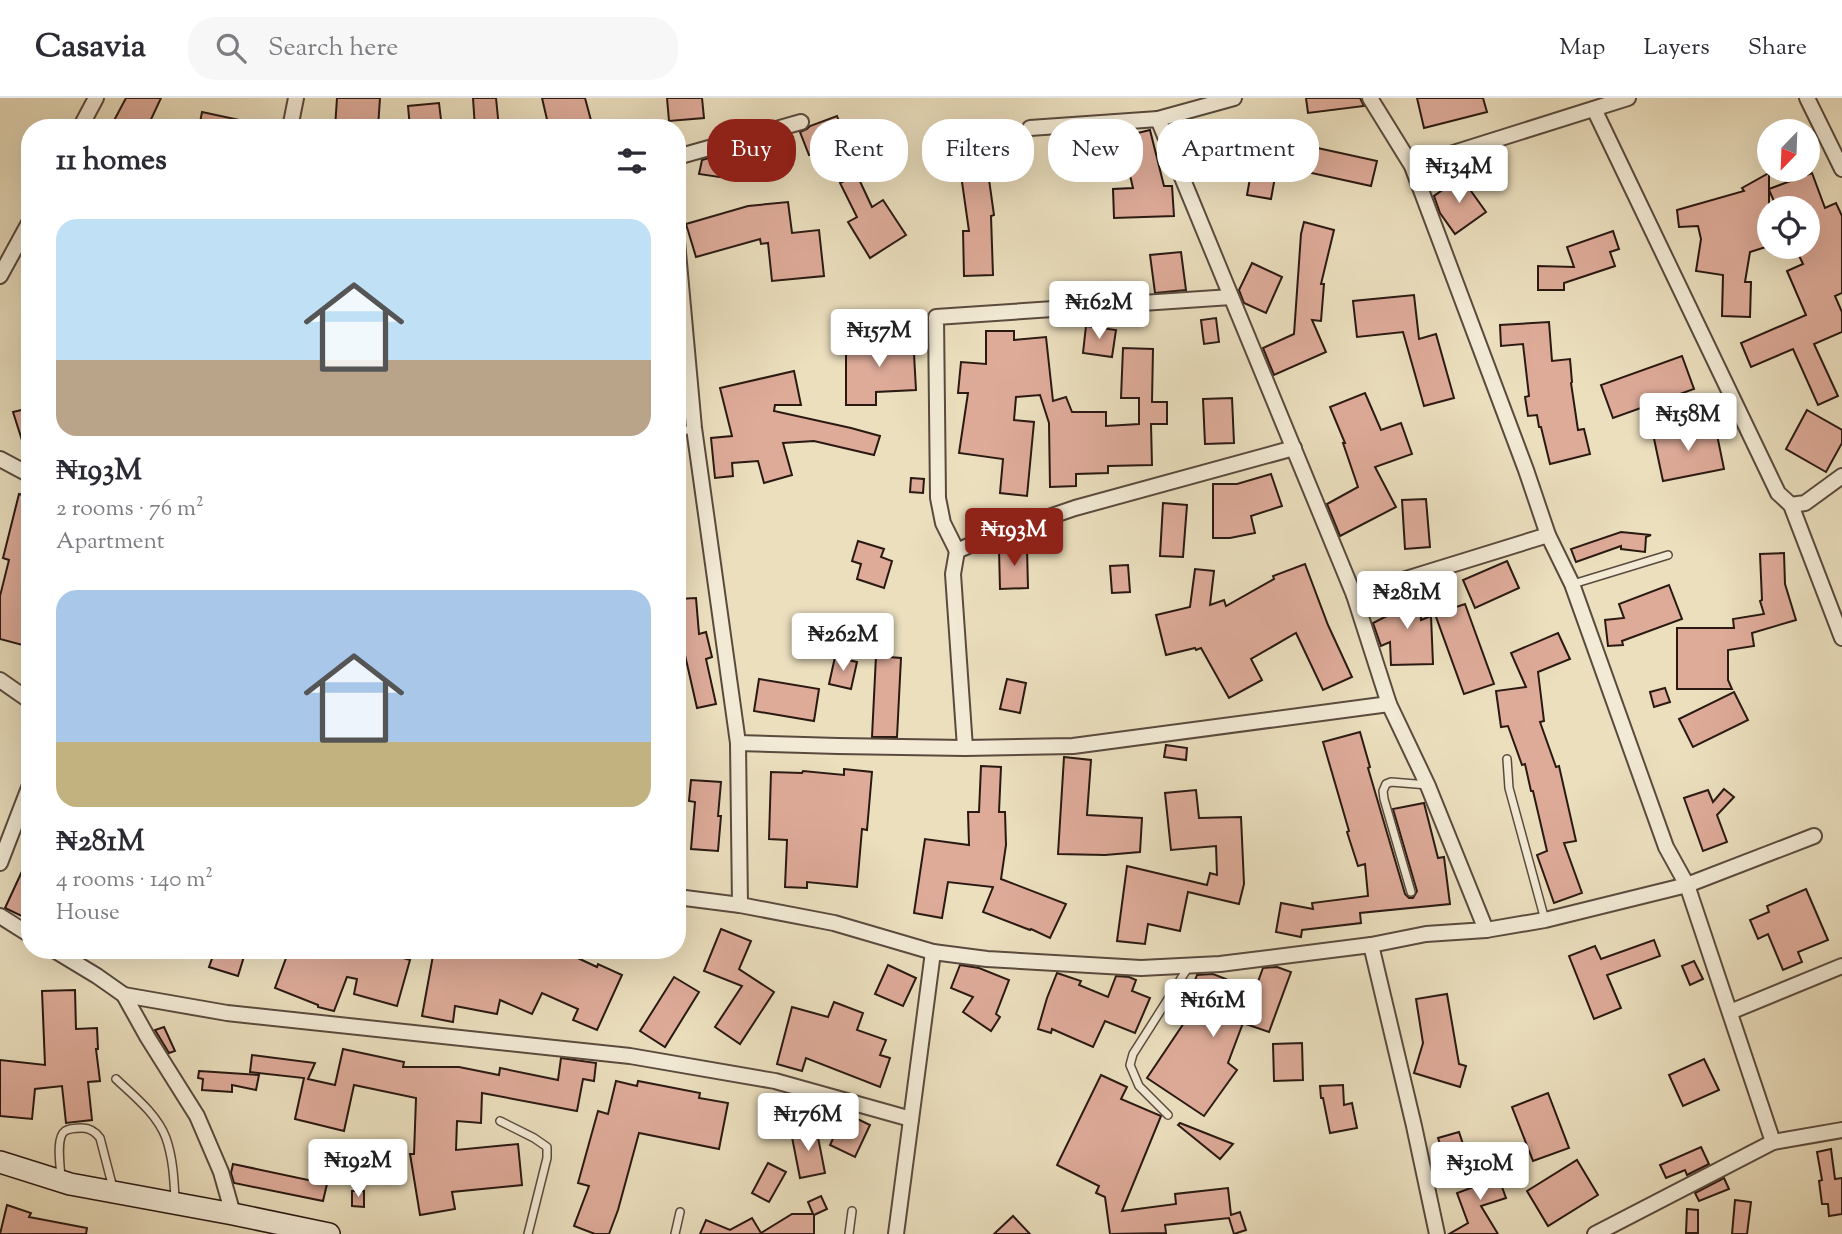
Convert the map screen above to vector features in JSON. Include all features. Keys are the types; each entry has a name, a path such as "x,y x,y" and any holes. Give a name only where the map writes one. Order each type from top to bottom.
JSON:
{"main road":[{"path":"0,1163 61,1181 329,1234"}],"street":[{"path":"85,119 96,98"},
{"path":"292,119 296,98"},
{"path":"1158,119 1234,98"},
{"path":"1370,98 1412,166 1548,535 1572,584 1666,847 1686,884 1773,1142"},
{"path":"1412,166 1628,98"},
{"path":"1807,98 1842,169"},
{"path":"1594,109 1778,492 1791,505 1842,638"},
{"path":"1034,128 1157,119"},
{"path":"686,154 801,122"},
{"path":"1184,182 1354,595 1389,704 1428,786 1486,930"},
{"path":"0,276 21,238"},
{"path":"965,748 953,573 957,551 943,523 938,498 936,317 1231,297"},
{"path":"686,340 694,428 738,743 740,905"},
{"path":"957,551 1074,508 1294,449"},
{"path":"0,459 21,470"},
{"path":"1791,505 1805,503 1842,476"},
{"path":"1354,595 1548,535"},
{"path":"0,680 21,695"},
{"path":"738,743 965,748 1073,746 1389,704"},
{"path":"0,863 21,808"},
{"path":"686,898 740,905 834,923 933,952 987,959 1141,968 1220,964 1545,920 1686,884 1814,836"},
{"path":"0,916 21,929"},
{"path":"1371,945 1437,1234"},
{"path":"896,1234 933,952"},
{"path":"69,959 124,995 227,1013 630,1056 775,1082 911,1119"},
{"path":"1730,1012 1842,966"},
{"path":"124,995 197,1116 221,1172 233,1214"},
{"path":"1595,1234 1773,1142 1842,1130"}],"lane":[{"path":"686,430 694,428"},
{"path":"1572,584 1668,555"},
{"path":"1507,758 1509,788 1545,920"},
{"path":"1410,892 1383,791 1385,784 1391,782 1428,786"},
{"path":"1168,1115 1139,1086 1130,1065 1133,1054 1189,965"},
{"path":"116,1079 151,1113 165,1136 173,1166 176,1203"},
{"path":"500,1121 547,1147 547,1158 528,1234"},
{"path":"61,1181 59,1140 68,1129 87,1128 96,1132 100,1138 114,1192"},
{"path":"849,1234 852,1211"},
{"path":"675,1234 680,1212"}],"building":[{"path":"126,98 161,98 151,119 115,119"},
{"path":"337,98 380,98 379,119 336,119"},
{"path":"473,98 496,98 498,119 474,119"},
{"path":"542,98 585,98 591,119 547,119"},
{"path":"667,98 702,98 704,118 669,119"},
{"path":"1306,98 1360,98 1364,106 1308,113"},
{"path":"1417,98 1483,98 1487,112 1424,128"},
{"path":"439,103 441,119 409,119 408,106"},
{"path":"202,112 235,119 201,119"},
{"path":"810,126 809,155 800,132"},
{"path":"1150,130 1157,158 1157,182 1172,186 1174,216 1114,218 1113,189 1133,188 1132,182 1143,182 1143,132"},
{"path":"1319,148 1377,161 1371,186 1319,175"},
{"path":"707,159 707,175 699,174 702,160"},
{"path":"1464,175 1474,189 1471,191 1486,212 1455,234 1440,213 1434,196"},
{"path":"1757,180 1757,182 1769,182 1769,189 1788,182 1815,182 1825,208 1836,203 1842,216 1842,293 1835,296 1842,312 1842,332 1814,344 1838,396 1818,405 1793,349 1751,367 1741,343 1806,315 1787,271 1803,264 1801,259 1820,259 1820,196 1772,196 1769,190 1769,196 1757,196 1757,250 1750,252 1745,282 1751,282 1750,317 1722,316 1723,275 1696,271 1701,239 1698,226 1679,227 1677,210 1744,191 1742,188"},
{"path":"860,182 872,207 883,200 906,235 870,258 848,222 857,217 840,183"},
{"path":"962,182 989,182 994,215 991,216 993,275 964,276 963,231 969,231"},
{"path":"1249,182 1274,182 1271,199 1247,195"},
{"path":"788,202 792,233 819,230 824,276 772,281 768,243 761,244 760,239 696,257 686,224 748,206"},
{"path":"1304,222 1334,230 1321,284 1324,284 1321,321 1312,320 1326,352 1274,375 1263,348 1294,334"},
{"path":"1613,231 1619,249 1610,252 1615,266 1564,283 1564,290 1538,290 1538,266 1574,267 1567,247"},
{"path":"1181,252 1186,290 1155,293 1150,255"},
{"path":"1252,263 1282,277 1266,313 1244,303 1239,290"},
{"path":"1414,295 1419,339 1436,334 1454,398 1424,406 1403,332 1357,337 1353,301"},
{"path":"1216,318 1219,342 1204,344 1201,320"},
{"path":"1549,322 1552,361 1570,359 1578,430 1584,429 1590,454 1550,464 1537,415 1528,416 1525,397 1529,396 1523,344 1501,346 1500,325"},
{"path":"1086,326 1116,330 1112,357 1083,353"},
{"path":"986,331 1014,331 1014,340 1046,337 1053,401 1066,397 1072,412 1106,412 1106,426 1139,424 1139,398 1121,398 1123,348 1153,349 1152,402 1167,402 1167,424 1151,424 1152,465 1108,466 1108,473 1076,474 1076,486 1050,487 1049,423 1040,395 1016,397 1014,420 1034,422 1027,496 1000,493 1003,459 959,453 968,393 958,393 961,362 986,364"},
{"path":"913,336 916,390 876,392 876,405 846,405 846,343 881,343 881,338"},
{"path":"1682,356 1694,389 1613,418 1601,385"},
{"path":"794,371 801,405 775,405 774,411 880,436 874,455 814,441 783,443 792,475 764,483 758,461 732,463 733,476 715,478 711,438 732,436 720,388"},
{"path":"1365,393 1381,430 1401,423 1412,454 1375,467 1396,507 1340,536 1327,504 1358,487 1345,443 1330,407"},
{"path":"1232,398 1234,443 1205,444 1203,399"},
{"path":"21,410 21,437 13,412"},
{"path":"1807,410 1842,430 1842,443 1826,472 1786,449"},
{"path":"1715,425 1724,469 1663,481 1653,434 1678,429 1679,433"},
{"path":"1271,474 1282,506 1251,516 1255,533 1213,538 1213,484 1237,484"},
{"path":"911,478 924,479 923,493 910,492"},
{"path":"19,494 21,645 0,639 0,596 9,560 3,558"},
{"path":"1426,499 1430,547 1405,549 1402,500"},
{"path":"1163,503 1187,505 1183,557 1160,556"},
{"path":"1621,532 1651,535 1646,537 1645,552 1621,549 1621,546 1576,562 1571,549"},
{"path":"858,541 884,549 881,557 892,561 884,588 857,579 861,564 852,561"},
{"path":"1027,548 1028,588 1000,589 999,549"},
{"path":"1784,553 1785,584 1796,620 1752,633 1754,646 1728,650 1728,680 1732,689 1677,689 1677,628 1734,628 1733,619 1764,614 1760,601 1760,554"},
{"path":"1507,561 1519,588 1475,608 1463,580"},
{"path":"1305,564 1328,625 1352,677 1323,690 1296,633 1251,659 1262,680 1229,698 1201,648 1166,655 1156,615 1190,607 1195,569 1214,571 1210,605 1224,600 1226,606 1274,579 1273,576"},
{"path":"1128,565 1130,592 1112,593 1110,566"},
{"path":"1420,585 1421,620 1431,616 1433,664 1391,665 1390,642 1381,646 1373,623 1395,612 1395,592"},
{"path":"1669,585 1682,619 1622,641 1623,645 1608,646 1605,620 1624,618 1619,604"},
{"path":"696,598 699,634 706,632 712,657 706,659 716,704 697,708 686,659 686,599"},
{"path":"1465,604 1494,684 1464,694 1435,614"},
{"path":"1558,633 1570,659 1538,672 1544,721 1540,722 1556,767 1559,766 1576,841 1564,843 1582,893 1554,903 1537,855 1547,851 1533,791 1525,764 1522,765 1508,726 1501,727 1496,691 1526,687 1511,653"},
{"path":"876,656 901,658 897,737 872,737"},
{"path":"835,657 857,662 851,689 829,684"},
{"path":"759,679 819,689 814,721 754,711"},
{"path":"1007,679 1026,683 1020,713 1000,709"},
{"path":"1665,688 1670,702 1654,707 1650,692"},
{"path":"1734,692 1748,720 1693,747 1679,719"},
{"path":"1360,732 1405,894 1413,898 1417,891 1393,809 1424,803 1438,858 1444,857 1450,904 1360,913 1361,923 1302,930 1301,937 1276,932 1281,903 1313,909 1312,903 1368,896 1365,864 1358,866 1323,742"},
{"path":"1166,745 1187,748 1186,760 1164,757"},
{"path":"1064,757 1091,760 1087,815 1142,818 1140,852 1105,855 1058,854"},
{"path":"981,766 1001,767 999,812 1005,812 1006,845 1001,879 1066,904 1050,938 983,912 993,887 948,882 942,918 914,913 925,839 969,845 968,812 979,812"},
{"path":"844,769 872,772 867,830 862,829 857,887 807,882 807,888 785,887 787,840 769,839 771,772 803,771 844,775"},
{"path":"691,780 721,782 718,851 691,849 695,802 689,801"},
{"path":"1724,789 1734,797 1717,815 1727,842 1703,851 1684,798 1708,790 1713,802"},
{"path":"1196,790 1199,818 1241,817 1244,884 1239,904 1188,892 1180,931 1148,924 1145,944 1117,941 1127,866 1207,885 1210,873 1217,875 1216,846 1171,850 1165,793"},
{"path":"21,873 21,916 5,908"},
{"path":"1806,889 1828,940 1798,952 1802,962 1783,970 1768,934 1758,939 1750,920 1769,912 1767,906"},
{"path":"721,929 751,941 739,969 774,992 740,1044 715,1027 742,986 704,971"},
{"path":"1654,940 1660,956 1607,975 1621,1008 1594,1019 1569,956 1595,946 1601,959"},
{"path":"212,959 243,959 238,976 209,967"},
{"path":"286,959 410,960 397,1006 354,994 357,979 347,977 334,1011 275,988"},
{"path":"432,959 580,959 622,975 597,1030 573,1020 578,1009 542,993 532,1014 500,1000 497,1014 455,1006 453,1022 422,1016"},
{"path":"1694,961 1703,979 1690,985 1682,966"},
{"path":"888,965 916,978 903,1006 875,994"},
{"path":"960,965 979,968 1009,980 996,1014 1000,1017 991,1031 963,1012 973,997 951,988"},
{"path":"1277,967 1291,972 1269,1032 1243,1023 1228,1063 1237,1070 1204,1116 1147,1078 1190,1014 1183,1011 1197,975 1213,974 1226,979 1214,1009 1244,1020 1263,968"},
{"path":"1057,973 1081,981 1079,985 1108,997 1116,976 1136,980 1132,991 1150,998 1135,1033 1105,1021 1093,1047 1052,1029 1051,1033 1038,1029"},
{"path":"674,977 699,992 665,1047 640,1031"},
{"path":"75,990 76,1029 97,1028 96,1049 100,1081 88,1082 92,1120 66,1123 62,1086 35,1089 32,1119 0,1116 0,1060 45,1065 42,991"},
{"path":"1447,994 1459,1064 1466,1066 1460,1087 1414,1073 1423,1043 1416,999"},
{"path":"834,1002 863,1013 857,1030 886,1040 880,1055 890,1058 880,1087 806,1058 802,1071 777,1064 792,1007 828,1017"},
{"path":"164,1027 175,1051 169,1053 155,1030"},
{"path":"1302,1043 1303,1080 1274,1081 1273,1044"},
{"path":"343,1049 404,1062 403,1067 459,1067 499,1075 500,1068 558,1080 561,1058 596,1063 594,1081 583,1079 577,1111 482,1093 481,1123 457,1121 456,1150 518,1144 522,1185 452,1192 455,1209 420,1215 410,1154 414,1154 416,1098 354,1085 344,1131 295,1119 304,1078 250,1072 252,1055 315,1063 308,1079 335,1085"},
{"path":"1704,1059 1719,1090 1683,1106 1669,1075"},
{"path":"199,1071 259,1075 256,1090 232,1085 232,1092 202,1090 203,1079 198,1078"},
{"path":"1101,1075 1127,1087 1121,1099 1161,1116 1122,1211 1176,1204 1175,1194 1228,1188 1231,1215 1240,1212 1246,1230 1234,1234 1229,1218 1165,1225 1166,1233 1110,1234 1105,1197 1096,1193 1099,1186 1057,1165"},
{"path":"616,1081 637,1086 638,1081 700,1093 699,1098 728,1103 719,1149 639,1133 609,1234 595,1234 574,1226 589,1186 578,1183 598,1111 608,1114"},
{"path":"1343,1085 1344,1105 1352,1103 1357,1128 1330,1133 1320,1086"},
{"path":"1548,1093 1569,1148 1533,1161 1512,1107"},
{"path":"845,1113 870,1125 855,1157 830,1145"},
{"path":"1180,1123 1233,1144 1220,1159 1178,1125"},
{"path":"816,1127 825,1173 800,1178 791,1132"},
{"path":"1459,1132 1463,1144 1442,1150 1438,1138"},
{"path":"1701,1147 1709,1164 1687,1175 1685,1170 1666,1178 1660,1165"},
{"path":"1831,1149 1835,1179 1842,1178 1842,1214 1829,1216 1828,1204 1822,1204 1819,1181 1822,1180 1817,1152"},
{"path":"1577,1160 1598,1195 1548,1226 1527,1191"},
{"path":"768,1163 786,1172 769,1202 752,1193"},
{"path":"233,1164 327,1184 323,1201 234,1183 231,1173"},
{"path":"1495,1168 1506,1198 1481,1206 1498,1234 1449,1234 1468,1223 1457,1193 1471,1188 1467,1176"},
{"path":"1724,1178 1729,1189 1699,1201 1695,1193"},
{"path":"352,1191 364,1191 364,1207 352,1206"},
{"path":"821,1196 827,1209 814,1215 814,1234 700,1234 706,1220 730,1230 752,1218 761,1233 792,1214 813,1214 808,1202"},
{"path":"1735,1200 1751,1202 1747,1234 1732,1234"},
{"path":"7,1205 31,1213 29,1217 87,1228 86,1234 0,1234"},
{"path":"1687,1209 1698,1210 1698,1233 1686,1233"},
{"path":"1013,1216 1030,1234 994,1234"}]}
